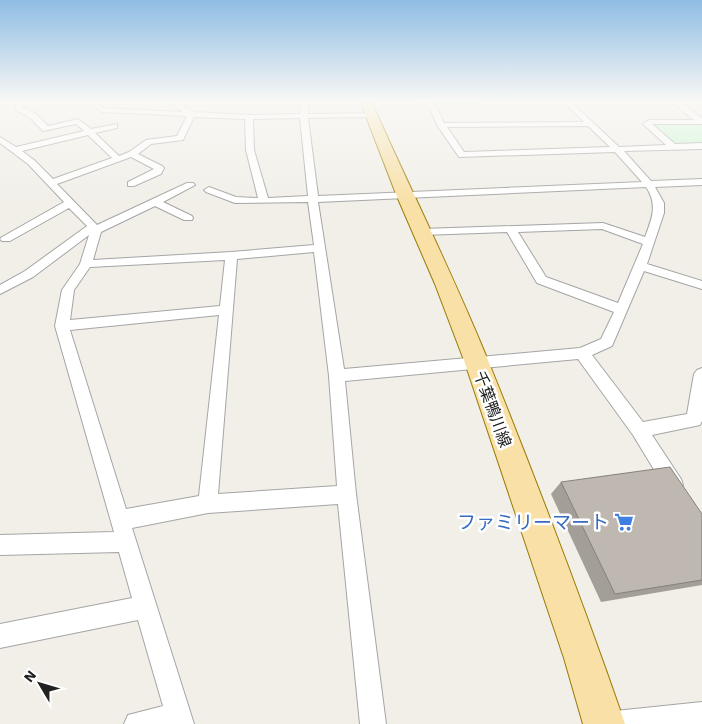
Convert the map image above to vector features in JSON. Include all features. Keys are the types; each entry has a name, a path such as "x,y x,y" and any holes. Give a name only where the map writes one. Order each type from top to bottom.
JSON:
{"main road":[{"name":"千葉鴨川線","path":"379,135 445,284 477,363 583,658 604,724"}],"street":[{"path":"15,150 79,135"},
{"path":"94,135 118,159"},
{"path":"51,183 132,154 149,142 180,138 182,135"},
{"path":"250,135 250,150 264,201"},
{"path":"307,135 319,248 337,376 347,494 373,724"},
{"path":"447,135 462,155 702,146"},
{"path":"337,376 582,353 606,342 622,310 660,210 658,202 648,184 601,135"},
{"path":"659,135 673,148"},
{"path":"0,139 31,162 94,229"},
{"path":"131,184 158,172 159,168 132,154"},
{"path":"209,190 235,200 264,201 702,182"},
{"path":"0,290 29,274 94,229 190,185"},
{"path":"156,202 188,218"},
{"path":"6,239 70,203"},
{"path":"422,232 512,231 603,226 649,242"},
{"path":"94,229 86,264 68,290 62,326 180,720 137,724"},
{"path":"512,231 540,280 622,310"},
{"path":"86,264 231,256 319,248"},
{"path":"208,504 231,256"},
{"path":"639,266 702,285"},
{"path":"62,326 225,310"},
{"path":"582,353 639,430 681,496"},
{"path":"639,430 694,420 702,374"},
{"path":"120,520 208,504 347,494"},
{"path":"0,545 126,542"},
{"path":"0,636 146,607"},
{"path":"616,724 702,715"}],"green space":[{"path":"661,135 702,135 702,144 679,144 669,141"}],"building":[{"name":"ファミリーマート","path":"670,467 702,514 702,580 615,594 561,482"}],"place":[{"name":"ファミリーマート","path":"624,522"}]}
